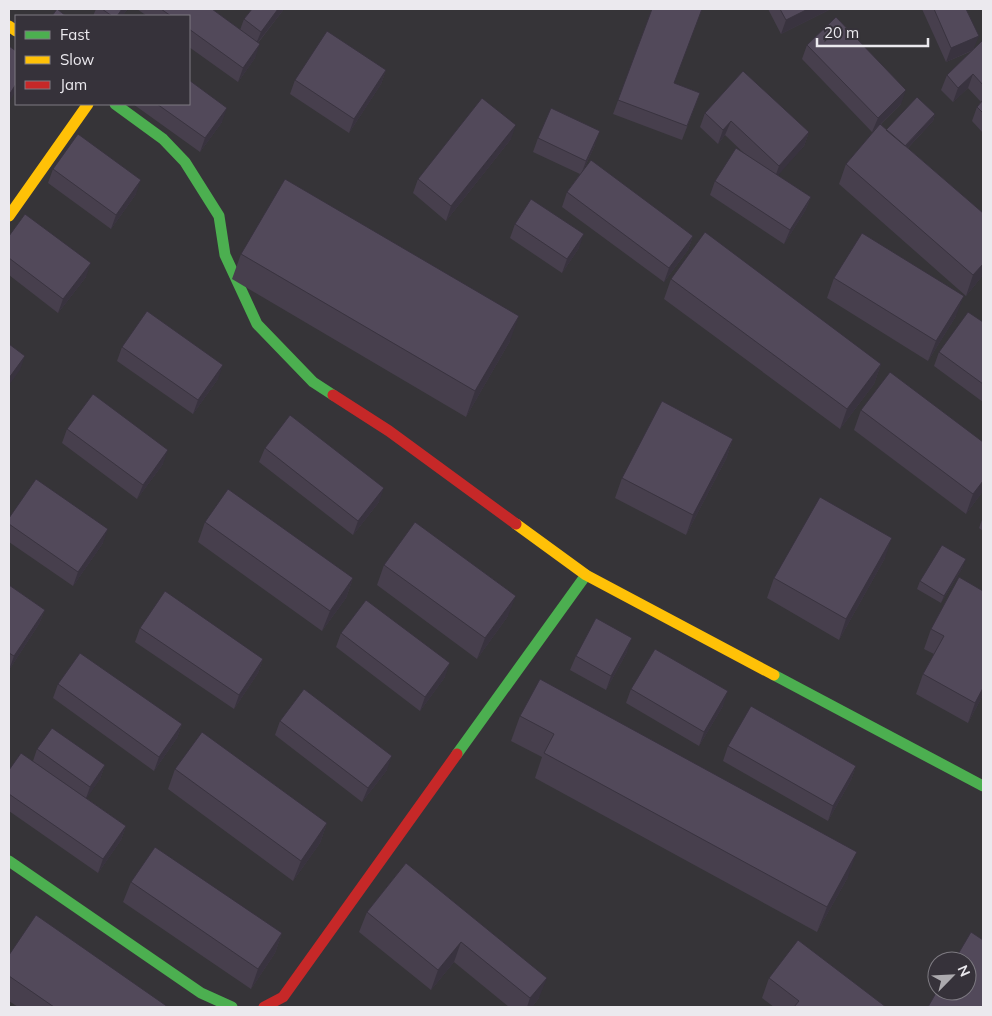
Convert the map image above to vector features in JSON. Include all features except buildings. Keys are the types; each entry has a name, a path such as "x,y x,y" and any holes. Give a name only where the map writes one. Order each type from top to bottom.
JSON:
{"street":[{"path":"9,216 87,105"},
{"path":"116,105 163,139 184,162 219,216 225,255 257,324 313,382 396,437 586,575 983,786"},
{"path":"264,1007 283,997 586,575"},
{"path":"9,861 201,993 232,1007"}],"traffic: fast":[{"path":"116,105 163,139 185,162 219,216 225,255 257,324 313,382 333,395"},
{"path":"457,754 586,575"},
{"path":"774,675 983,786"},
{"path":"9,861 201,993 232,1007"}],"traffic: slow":[{"path":"9,26 15,30"},
{"path":"9,216 87,105"},
{"path":"516,524 586,575 774,675"}],"traffic: jam":[{"path":"333,395 389,431 516,524"},
{"path":"264,1007 283,997 457,754"}]}
